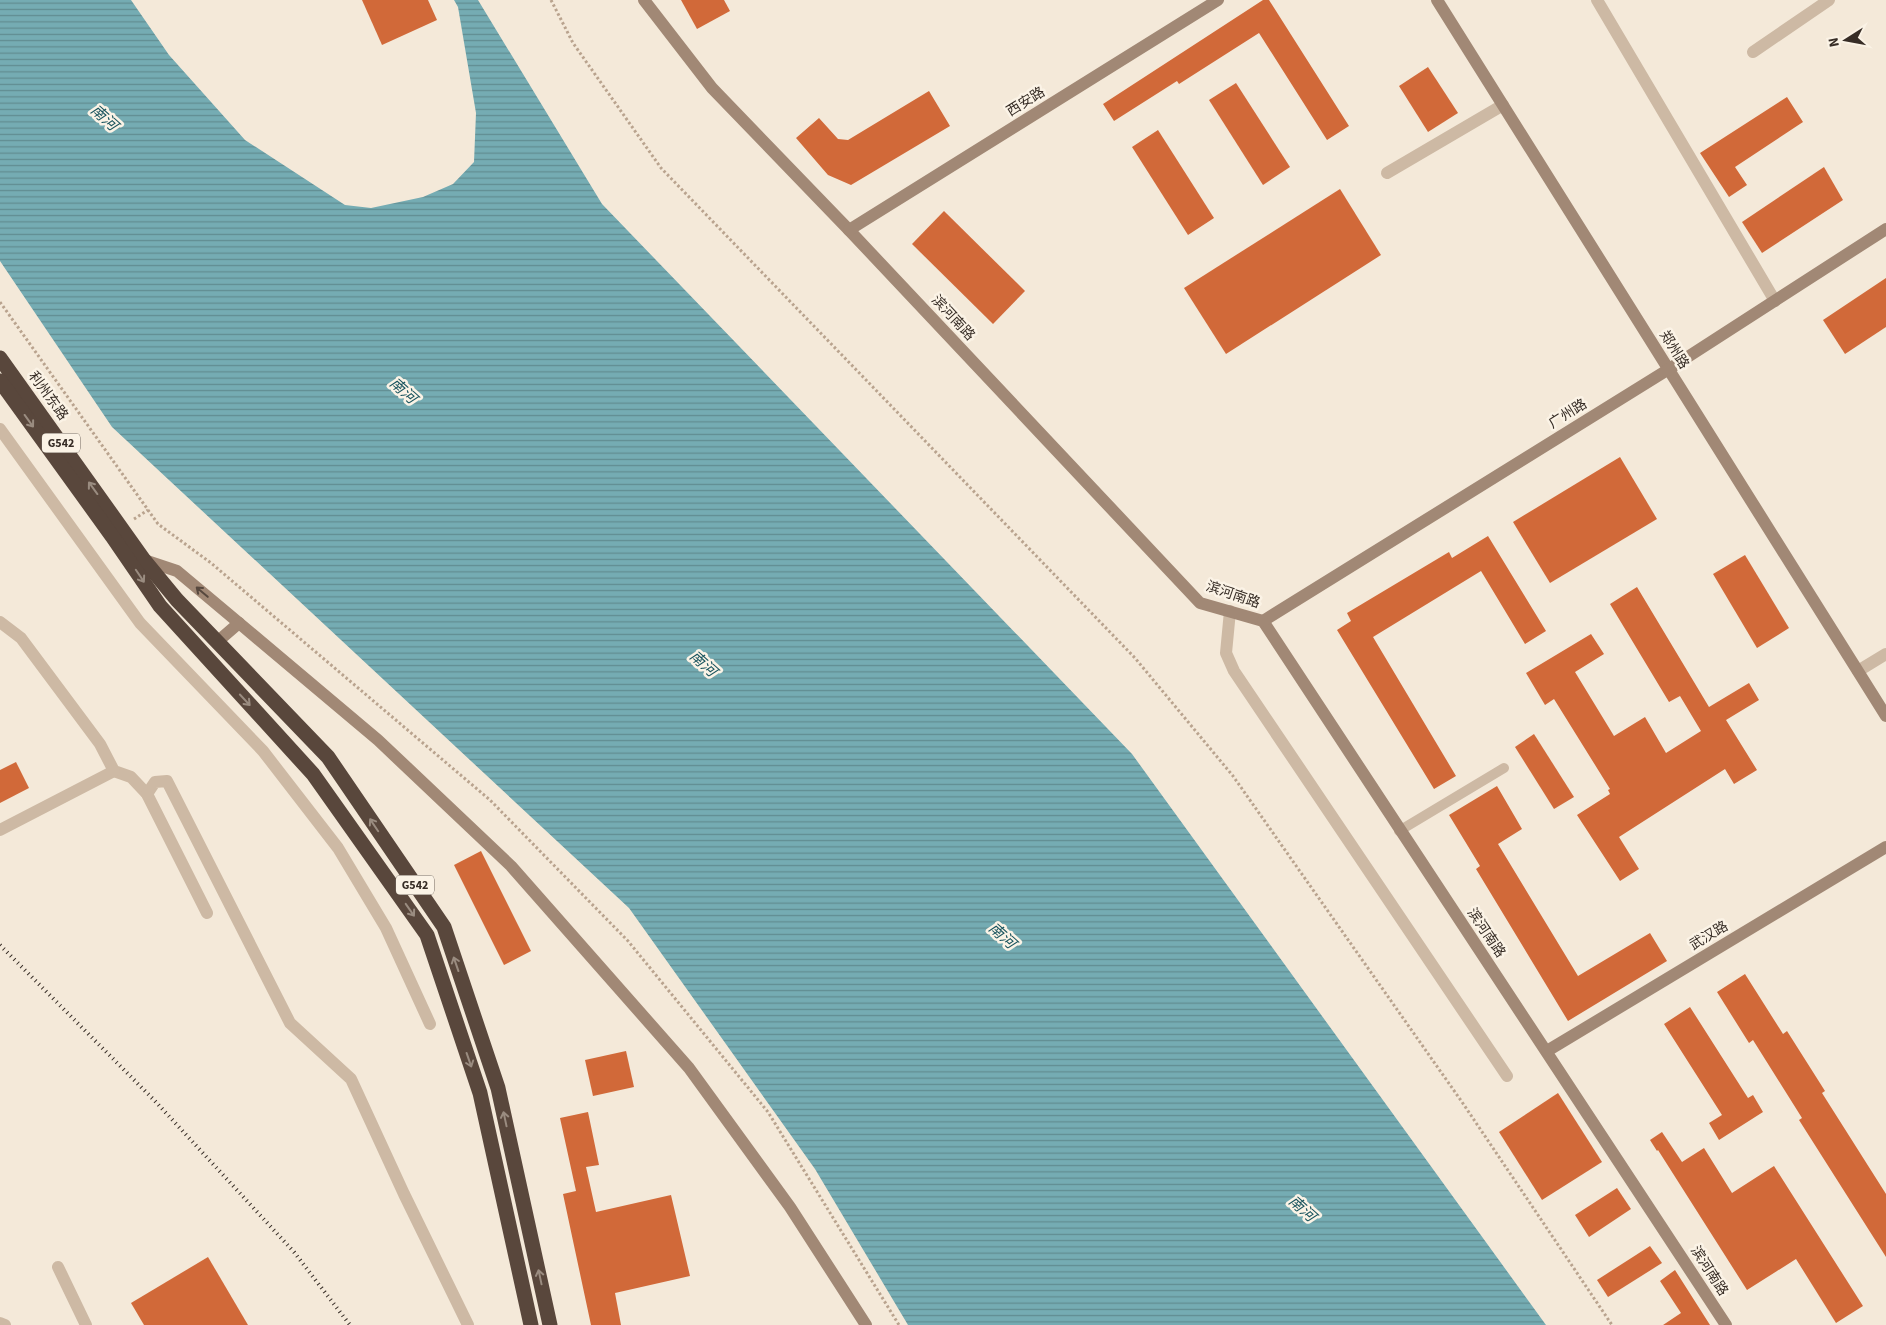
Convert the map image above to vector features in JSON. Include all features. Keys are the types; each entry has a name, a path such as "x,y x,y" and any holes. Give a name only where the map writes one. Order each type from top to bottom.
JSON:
{"highway":[{"name":"利州东路","path":"0,358 117,532"},
{"name":"G542","path":"0,381 117,532 144,560 177,600 328,758 444,927 498,1088 550,1325"},
{"name":"G542","path":"117,532 160,606 313,774 427,935 480,1093 531,1325"}],"street":[{"name":"滨河南路","path":"644,0 712,88 849,230 1200,602 1263,621 1399,831 1726,1325"},
{"name":"西安路","path":"849,230 1218,0"},
{"name":"郑州路","path":"1437,0 1886,716"},
{"path":"1597,0 1775,301"},
{"path":"1753,52 1824,1"},
{"path":"1387,173 1503,105"},
{"name":"广州路","path":"1263,621 1669,369 1886,229"},
{"path":"0,429 140,623 263,751 338,848 386,928 430,1024"},
{"path":"144,560 177,571 378,740 517,874 689,1068 790,1207 866,1325"},
{"path":"1230,611 1226,653 1234,671 1506,1076"},
{"path":"0,622 21,638 100,744 114,771 131,777 146,794 207,912"},
{"path":"217,642 239,623"},
{"path":"1858,671 1886,654"},
{"path":"0,830 114,771"},
{"path":"146,794 155,782 167,781 290,1023 351,1079 404,1194 468,1325"},
{"name":"武汉路","path":"1547,1052 1886,847"},
{"path":"58,1268 86,1325"},
{"path":"0,1323 5,1325"}],"lane":[{"path":"1399,831 1504,768"}],"path":[{"path":"550,0 573,43 661,168 1135,658 1233,776 1462,1102 1612,1325"}],"water":[{"name":"南河","path":"0,0 131,0 169,55 245,140 345,205 371,208 423,197 453,184 474,162 476,113 458,7 454,0 478,0 602,204 1132,754 1546,1325 908,1325 815,1169 629,908 112,427 0,261"}],"building":[{"path":"362,0 428,0 437,20 382,45"},
{"path":"681,0 724,0 730,11 697,29"},
{"path":"1263,0 1269,0 1349,126 1327,140 1259,33 1179,84 1177,81 1114,121 1103,104"},
{"path":"1428,67 1458,113 1428,132 1399,86"},
{"path":"1236,83 1290,167 1263,185 1209,100"},
{"path":"929,91 950,126 851,185 828,175 796,138 819,118 838,139 848,140"},
{"path":"1787,97 1803,122 1735,167 1747,185 1729,197 1700,153"},
{"path":"1158,130 1214,218 1188,235 1132,147"},
{"path":"1824,167 1843,200 1762,253 1742,222"},
{"path":"1340,189 1381,255 1226,354 1184,288"},
{"path":"944,211 1025,291 993,324 912,244"},
{"path":"1886,278 1886,327 1845,354 1823,320"},
{"path":"1620,457 1657,519 1550,583 1513,522"},
{"path":"1488,536 1546,631 1525,644 1481,571 1373,637 1456,776 1434,789 1337,630 1351,621 1347,613 1449,552 1452,558"},
{"path":"1745,555 1789,628 1757,648 1713,574"},
{"path":"1637,587 1709,707 1749,683 1759,700 1726,720 1757,770 1734,784 1725,769 1619,837 1639,869 1620,881 1577,815 1610,794 1608,790 1610,789 1554,699 1545,705 1526,673 1591,634 1604,654 1575,672 1614,736 1645,717 1666,753 1701,731 1680,696 1669,702 1610,604"},
{"path":"1534,734 1574,797 1554,809 1515,747"},
{"path":"16,762 29,788 0,803 0,770"},
{"path":"1497,786 1522,829 1498,844 1578,976 1650,933 1667,961 1568,1021 1476,869 1480,866 1449,815"},
{"path":"481,851 531,951 504,965 454,865"},
{"path":"1745,974 1783,1034 1787,1031 1825,1091 1822,1093 1886,1194 1886,1257 1799,1120 1802,1118 1753,1040 1749,1043 1717,992"},
{"path":"1690,1007 1748,1098 1753,1095 1763,1112 1719,1140 1709,1123 1722,1115 1664,1024"},
{"path":"626,1051 634,1087 593,1096 585,1060"},
{"path":"1558,1093 1602,1162 1542,1200 1499,1132"},
{"path":"588,1112 599,1165 586,1167 596,1212 671,1195 690,1276 615,1293 621,1325 591,1325 563,1194 576,1191 560,1118"},
{"path":"1662,1132 1682,1162 1704,1148 1732,1193 1774,1166 1863,1306 1836,1323 1796,1259 1747,1290 1650,1140"},
{"path":"1617,1188 1631,1209 1589,1237 1575,1215"},
{"path":"1650,1246 1662,1263 1608,1297 1597,1280"},
{"path":"208,1257 248,1325 144,1325 131,1303"},
{"path":"1675,1270 1710,1325 1663,1325 1681,1313 1660,1281"}],"railway":[{"path":"0,945 155,1101 294,1252 350,1325"}]}
